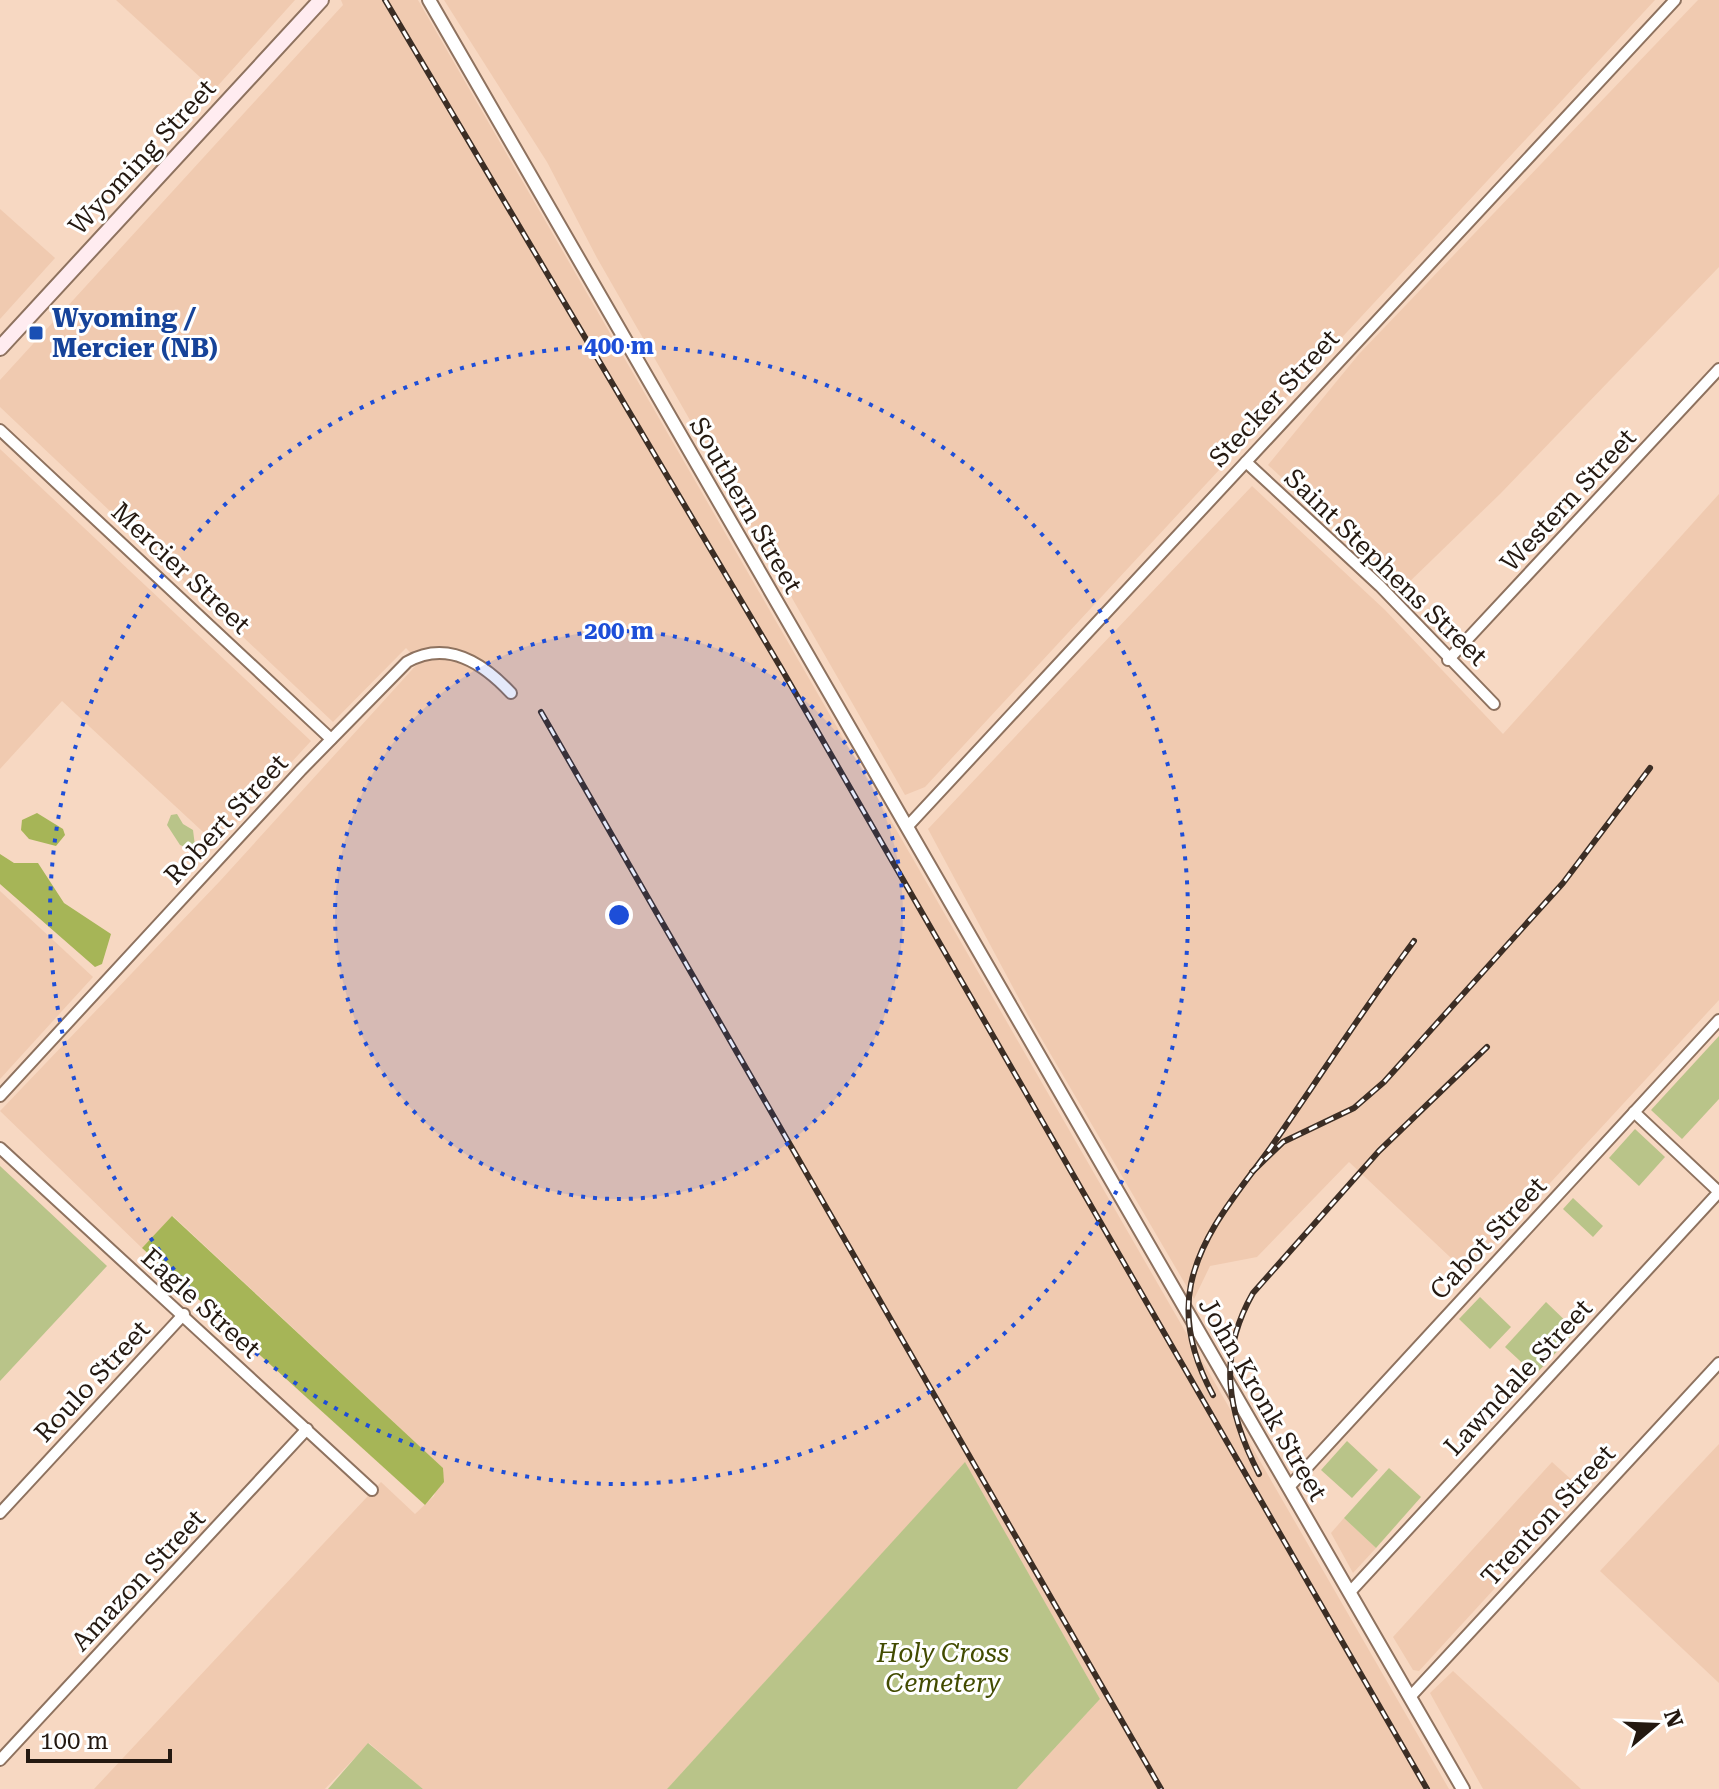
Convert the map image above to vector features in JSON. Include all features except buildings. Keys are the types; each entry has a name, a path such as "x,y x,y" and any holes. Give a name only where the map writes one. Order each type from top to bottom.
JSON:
{"main road":[{"name":"Wyoming Street","path":"0,348 321,0"}],"street":[{"name":"Southern Street","path":"429,0 1026,1032"},
{"name":"Stecker Street","path":"907,827 1675,0"},
{"name":"Western Street","path":"1448,660 1719,369"},
{"name":"Mercier Street","path":"0,430 331,739"},
{"name":"Saint Stephens Street","path":"1246,462 1380,586 1448,660 1494,704"},
{"name":"Robert Street","path":"0,1096 397,670 421,656 453,654 489,670 511,693"},
{"name":"Cabot Street","path":"1289,1487 1719,1020"},
{"name":"John Kronk Street","path":"1026,1032 1463,1789"},
{"path":"1634,1112 1719,1192"},
{"name":"Eagle Street","path":"0,1148 372,1490"},
{"name":"Lawndale Street","path":"1350,1592 1719,1192"},
{"name":"Roulo Street","path":"0,1513 184,1314"},
{"name":"Trenton Street","path":"1410,1697 1719,1363"},
{"name":"Amazon Street","path":"0,1760 307,1429"}],"shaded area":[{"path":"116,0 295,0 214,90"},
{"path":"341,0 418,0 1449,1789 1017,1789 1100,1699 965,1463 667,1789 423,1789 369,1743 325,1789 94,1789 381,1482 415,1514 434,1496 443,1468 173,1216 142,1248 0,1111 220,881 419,662 406,648 333,722 0,407 0,380 343,5"},
{"path":"444,0 1655,0 925,787 905,795 597,258 547,162"},
{"path":"1698,0 1719,0 1719,267 1501,493 1402,589 1268,465 1359,354"},
{"path":"0,209 55,258 0,319"},
{"path":"0,449 311,741 216,844 62,701 0,769"},
{"path":"1252,486 1385,610 1503,734 1719,494 1719,1000 1467,1273 1349,1162 1257,1257 1210,1266 1194,1299 1030,1019 928,829"},
{"path":"0,891 93,977 0,1079"},
{"path":"1719,1444 1719,1683 1600,1571"},
{"path":"1552,1462 1584,1491 1419,1671 1413,1670 1393,1637"},
{"path":"1344,1518 1376,1548 1353,1573 1331,1533"},
{"path":"1453,1671 1581,1789 1483,1789 1430,1693"}],"green space":[{"path":"37,813 63,829 65,835 56,846 29,839 21,830 22,820"},
{"path":"177,814 183,824 193,830 195,846 190,849 180,845 167,825 171,815"},
{"path":"0,854 14,863 38,863 64,903 111,934 102,964 95,967 0,884"},
{"path":"1719,1036 1719,1099 1682,1139 1651,1110"},
{"path":"1635,1129 1665,1157 1639,1186 1609,1158"},
{"path":"0,1166 107,1266 0,1381"},
{"path":"1573,1198 1603,1226 1593,1237 1563,1209"},
{"path":"172,1216 443,1468 444,1482 425,1505 142,1248"},
{"path":"1480,1297 1511,1327 1490,1349 1459,1319"},
{"path":"1546,1302 1576,1331 1535,1375 1505,1347"},
{"path":"1347,1441 1378,1470 1352,1498 1321,1470"},
{"name":"Holy Cross Cemetery","path":"965,1462 1100,1699 1017,1789 667,1789"},
{"path":"1389,1468 1421,1497 1376,1548 1344,1518"},
{"path":"368,1743 423,1789 328,1789"}],"railway":[{"path":"385,0 781,668 1427,1789"},
{"path":"541,712 1161,1789"},
{"path":"1252,1172 1283,1142 1354,1108 1384,1082 1563,883 1650,768"},
{"path":"1213,1395 1196,1355 1188,1313 1191,1284 1204,1246 1224,1211 1414,941"},
{"path":"1259,1474 1240,1428 1230,1384 1234,1339 1253,1293 1379,1151 1487,1047"}],"place":[{"name":"Wyoming / Mercier (NB)","path":"36,333"}]}
